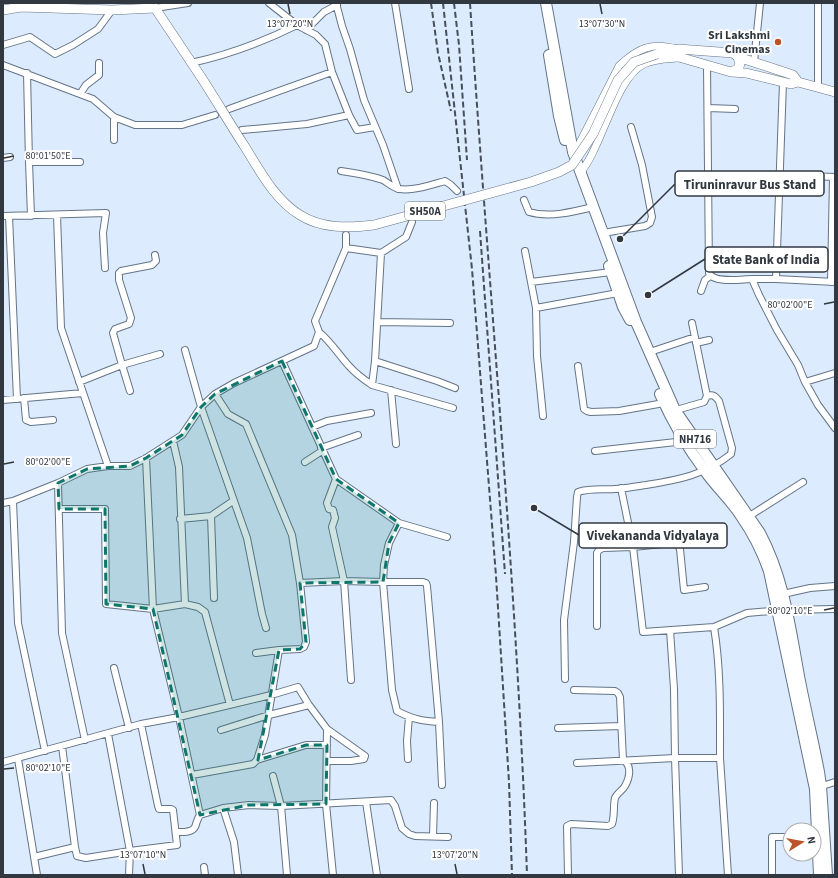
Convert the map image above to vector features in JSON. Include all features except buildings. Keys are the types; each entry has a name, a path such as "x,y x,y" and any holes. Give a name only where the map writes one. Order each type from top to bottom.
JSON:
{"highway":[{"name":"NH716","path":"540,3 559,116 569,159 590,208 603,233 636,322 650,352 669,408 741,515 763,552 782,610 818,787 827,875"},
{"name":"NH716","path":"546,3 574,154 618,293 685,441 748,516 770,551 783,594 782,610"},
{"name":"NH716","path":"817,822 818,787"},
{"name":"NH716","path":"818,862 819,875"}],"main road":[{"path":"3,10 21,6 112,10 155,8"},
{"name":"SH50A","path":"155,8 201,77 270,187 300,215 315,222 334,226 355,227 374,225 531,182 559,172 572,165 593,134 618,80 634,62 661,53 678,54"},
{"path":"678,54 733,53 738,57 793,75 798,82"},
{"path":"678,54 731,72 746,73 791,84 798,82 835,92"},
{"path":"731,72 738,69 740,64 738,57"}],"street":[{"path":"155,8 188,3"},
{"path":"269,3 297,25 316,35 325,44 332,72 349,115 357,130 375,127"},
{"path":"395,3 409,89"},
{"path":"754,62 760,3"},
{"path":"818,3 818,87"},
{"path":"306,30 324,12 337,4 364,100 398,189"},
{"path":"3,45 30,37 55,54 73,45 98,29 112,10"},
{"path":"191,63 250,46 297,25"},
{"path":"574,154 619,66 631,55 644,48 661,45 678,54"},
{"path":"580,173 590,158 624,85 637,69 644,64 678,54"},
{"path":"80,94 86,85 99,75 100,63"},
{"path":"3,65 93,99 114,118 135,125 182,125 215,115"},
{"path":"707,65 710,276"},
{"path":"229,109 332,72"},
{"path":"27,73 28,162 31,216"},
{"path":"776,279 779,175 784,82"},
{"path":"708,108 735,109"},
{"path":"242,130 307,124 349,115"},
{"path":"114,118 114,140"},
{"path":"603,233 645,226 650,223 652,217 642,165 631,127"},
{"path":"3,158 10,157"},
{"path":"28,162 80,162"},
{"path":"341,171 359,173 376,178 398,189 416,188 445,181 457,191"},
{"path":"710,276 717,280 776,279 833,282 834,177 779,175"},
{"path":"524,200 529,212 536,214 546,215 590,208"},
{"path":"17,399 6,216 106,213 103,233 105,268"},
{"path":"57,215 61,328 108,466"},
{"path":"346,248 381,253 406,237 412,222"},
{"path":"346,235 346,248 315,321 319,332 327,338 349,366 372,385 453,408"},
{"path":"525,251 536,308 537,356 543,416"},
{"path":"372,385 375,361 381,253"},
{"path":"130,391 113,333 115,329 129,324 131,318 119,280 119,273 121,271 152,265 156,261 155,256"},
{"path":"531,282 611,272"},
{"path":"701,291 706,280 710,276"},
{"path":"752,279 759,296 798,365 818,405 835,428"},
{"path":"536,308 618,293"},
{"path":"377,322 450,323"},
{"path":"578,366 584,409 587,411 669,408 704,402 707,396 692,323"},
{"path":"3,503 13,501 58,483 87,469 108,466 130,466 146,458 182,435 201,407 215,394 234,383 314,346 319,332"},
{"path":"650,352 695,340 709,340"},
{"path":"185,350 201,407 247,538 266,628"},
{"path":"79,382 122,365 160,354"},
{"path":"282,361 336,480 399,523 447,537"},
{"path":"375,361 437,380 455,388"},
{"path":"806,382 835,373"},
{"path":"391,390 396,444"},
{"path":"3,400 83,393"},
{"path":"215,394 228,414 246,424 292,536 300,583 306,642 304,647 300,649 256,653"},
{"path":"564,679 564,620 574,542 578,492 584,490 621,488 678,480 709,469 731,454 732,448 718,401 715,396 707,396"},
{"path":"24,398 26,420 31,422 53,420"},
{"path":"312,427 327,421 370,413"},
{"path":"305,462 322,449 358,435"},
{"path":"173,440 179,467 180,519 186,604"},
{"path":"594,451 685,441"},
{"path":"146,458 153,609 179,717 200,815"},
{"path":"336,480 327,503 329,509 333,510 335,518 332,527 344,581 351,680"},
{"path":"748,516 803,482"},
{"path":"58,483 62,633 85,740"},
{"path":"621,488 633,547 643,632 714,627 747,613 835,608"},
{"path":"13,501 18,623 45,751"},
{"path":"180,519 211,516 233,501"},
{"path":"58,509 105,509 106,604 153,609 186,604 198,607 205,612 230,705"},
{"path":"211,516 214,598"},
{"path":"399,523 389,543 384,565 383,582 392,690 397,711 409,717 423,721 439,722"},
{"path":"597,626 596,553 603,548 673,543 677,544 680,549 684,590 705,587"},
{"path":"300,583 344,581 426,583 439,722 442,785"},
{"path":"783,594 810,588 835,586"},
{"path":"714,627 718,652 720,691 720,758 728,875"},
{"path":"670,630 674,689 679,875"},
{"path":"257,760 265,735 280,650"},
{"path":"114,668 129,728"},
{"path":"3,762 141,724 230,705 271,695 298,686 309,705 327,729 365,756 364,760 327,761"},
{"path":"568,875 567,826 571,824 580,824 608,826 612,824 615,816 615,798 625,785 629,774 629,765 623,760 620,697 615,691 574,690"},
{"path":"221,730 269,715 309,705"},
{"path":"408,759 407,741 409,717"},
{"path":"62,746 77,856 86,858 177,845 173,810 159,809 158,806 141,724"},
{"path":"558,728 621,726"},
{"path":"327,729 326,804 333,875"},
{"path":"108,734 130,851 129,875"},
{"path":"192,775 253,764 257,760 306,745 327,745"},
{"path":"577,763 675,758 720,758"},
{"path":"18,759 37,875"},
{"path":"273,776 280,806 287,875"},
{"path":"818,787 835,782"},
{"path":"176,832 193,830 200,815 223,808 249,805 280,806 391,800 394,802 405,832 416,836 448,837"},
{"path":"366,802 377,875"},
{"path":"433,836 434,803"},
{"path":"223,808 234,842 238,875"},
{"path":"772,875 772,837 782,837"},
{"path":"34,857 75,847"},
{"path":"204,867 205,875"}],"highlighted area":[{"path":"282,361 336,479 399,523 389,543 383,582 300,583 306,642 300,649 279,650 258,760 306,745 327,745 326,804 249,805 200,815 153,609 106,604 105,509 59,509 58,483 87,469 130,466 146,458 182,435 201,407 215,394"}],"railway":[{"path":"431,3 438,53 451,111"},
{"path":"443,3 472,269 496,576 509,782 512,875"},
{"path":"454,3 459,45 467,160"},
{"path":"470,3 510,548 517,657 527,875"},
{"path":"480,231 505,574"}],"place":[{"name":"Sri Lakshmi Cinemas","path":"778,42"},
{"name":"Tiruninravur Bus Stand","path":"620,239"},
{"name":"State Bank of India","path":"648,295"},
{"name":"Vivekananda Vidyalaya","path":"534,508"}]}
